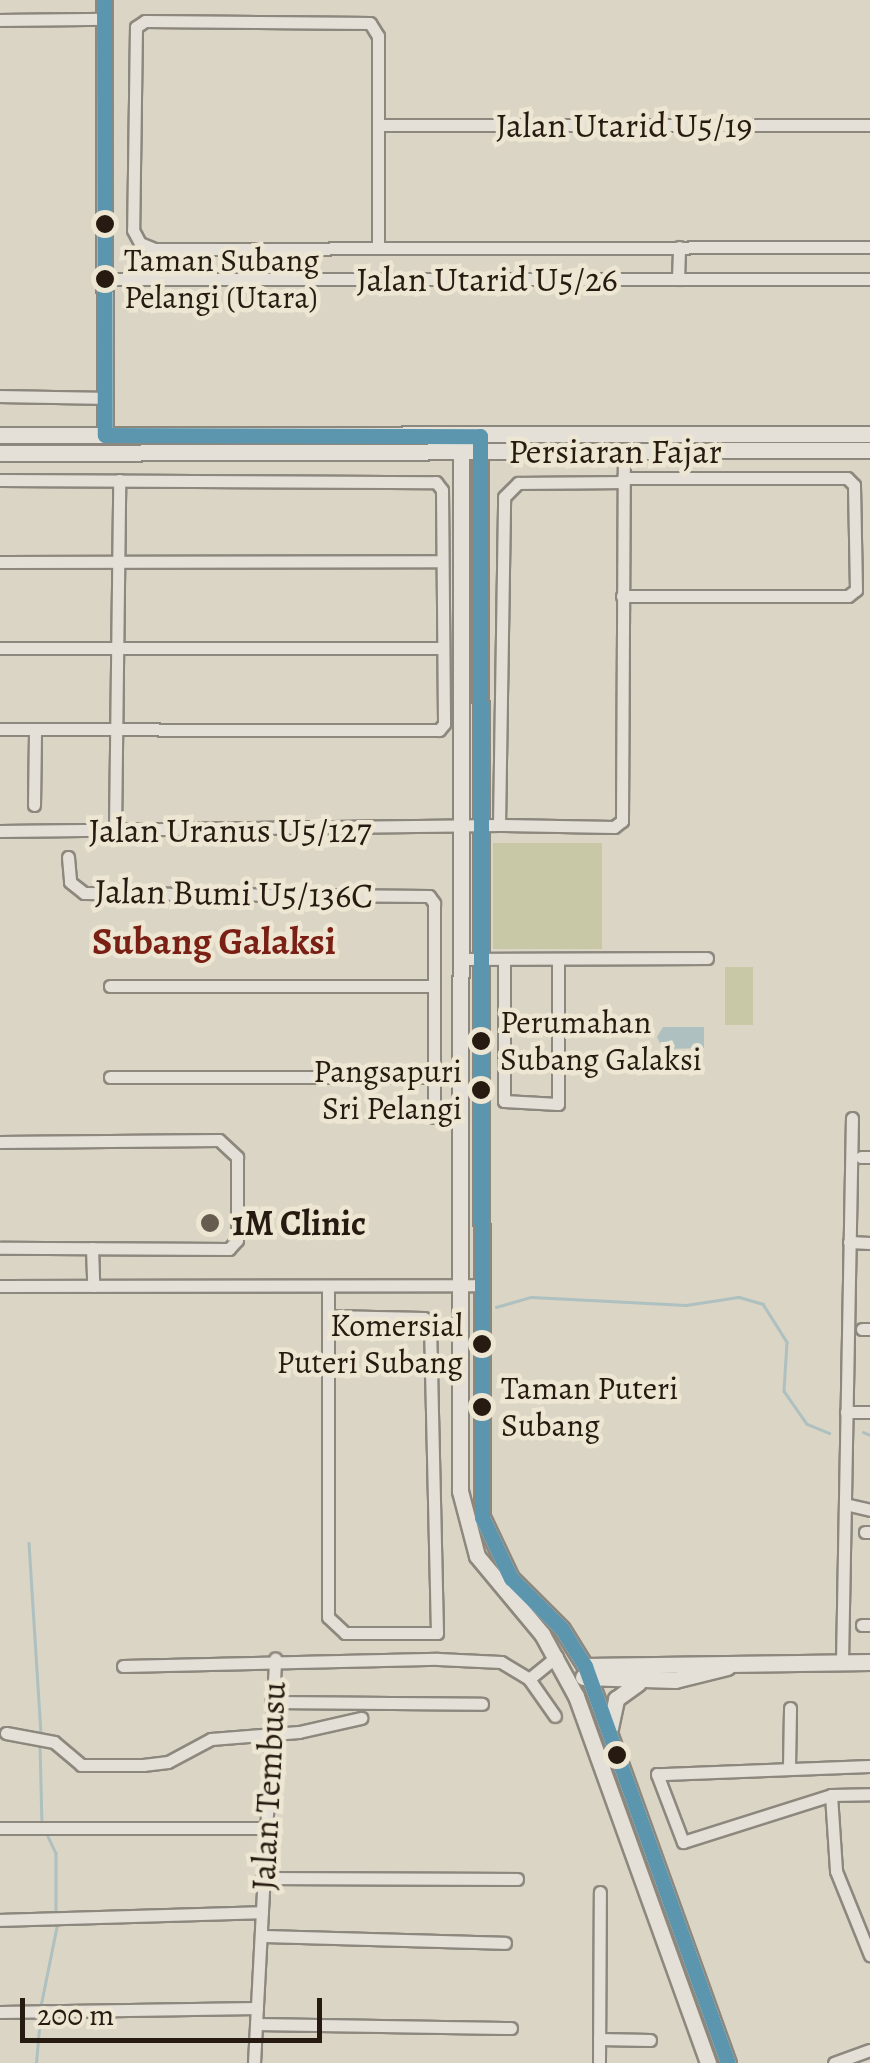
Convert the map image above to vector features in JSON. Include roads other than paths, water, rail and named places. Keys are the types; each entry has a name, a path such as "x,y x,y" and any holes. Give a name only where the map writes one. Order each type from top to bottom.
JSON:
{"main road":[{"path":"0,453 96,445 105,435 104,0"},
{"name":"Persiaran Fajar","path":"0,435 480,444 870,434"},
{"path":"105,435 122,446 222,453"},
{"path":"461,444 460,1492 467,1525 495,1584 557,1656 590,1734 708,2063"},
{"name":"Persiaran Fajar","path":"0,453 222,453 461,444"},
{"path":"480,444 480,1491 488,1539 512,1578 562,1629 586,1674 728,2063"},
{"name":"Persiaran Fajar","path":"480,444 624,452 870,450"},
{"path":"542,1634 560,1644 586,1674 590,1734"},
{"path":"586,1674 754,1662 870,1662"},
{"path":"586,1674 643,1681 754,1662"},
{"path":"610,1732 616,1700 643,1681"}],"street":[{"path":"0,20 104,19"},
{"path":"378,248 378,36 370,24 145,21 134,33 134,230 140,244 155,250 870,246"},
{"name":"Jalan Utarid U5/19","path":"378,126 870,125"},
{"path":"678,279 679,247"},
{"path":"257,249 257,279"},
{"name":"Jalan Utarid U5/26","path":"105,279 870,279"},
{"path":"0,396 105,398"},
{"path":"500,825 504,496 518,483 623,480 846,478 854,485 856,590 848,596 622,596 623,480 624,452"},
{"path":"0,480 436,482 444,648 443,728 0,729"},
{"path":"116,831 119,480"},
{"path":"0,562 442,561"},
{"name":"Jalan Uranus U5/127","path":"0,831 614,827 622,821 622,596"},
{"path":"0,648 444,648"},
{"path":"34,804 35,730"},
{"name":"Jalan Bumi U5/136C","path":"68,857 70,882 84,892 429,896 433,986"},
{"path":"462,959 707,958"},
{"path":"504,960 504,1101 558,1104 558,959"},
{"path":"110,986 433,986 434,1118"},
{"path":"110,1076 461,1077"},
{"path":"842,1662 852,1118"},
{"path":"0,1142 218,1140 236,1157 238,1196 237,1240 229,1249 0,1248"},
{"path":"850,1242 870,1243"},
{"path":"92,1248 92,1286"},
{"path":"0,1286 480,1285"},
{"path":"328,1286 328,1316 328,1617 345,1633 437,1633 432,1332 424,1318 328,1316"},
{"path":"846,1412 870,1412"},
{"path":"845,1504 870,1510"},
{"path":"366,1633 366,1658"},
{"path":"528,1679 557,1656"},
{"path":"123,1666 366,1658 502,1662 528,1679 555,1716"},
{"name":"Jalan Tembusu","path":"254,2063 268,1730 275,1659"},
{"path":"271,1702 482,1704"},
{"path":"790,1708 790,1767"},
{"path":"6,1733 42,1737 81,1765 143,1766 168,1762 211,1739 268,1730 300,1732 361,1718"},
{"path":"870,1766 656,1774 683,1842 832,1795 870,1794"},
{"path":"832,1795 836,1871 870,1955"},
{"path":"0,1828 263,1828"},
{"path":"262,1878 518,1879"},
{"path":"599,2063 600,1892"},
{"name":"Jalan Tembusu","path":"0,1920 262,1912"},
{"path":"261,1936 505,1943"},
{"path":"0,2012 257,2008"},
{"path":"256,2024 511,2028"},
{"path":"599,2038 650,2040"},
{"path":"834,2063 869,2053"}],"waterway":[{"path":"496,1307 532,1297 686,1305 739,1297 763,1304 787,1342 784,1391 807,1424 829,1433"},
{"path":"863,1432 870,1435"},
{"path":"29,1543 41,1736"},
{"path":"40,1744 42,1825"},
{"path":"46,1832 56,1853 56,1912"},
{"path":"41,2004 57,1925"},
{"path":"36,2063 40,2017"}],"place":[{"name":"Taman Subang Pelangi (Utara)","path":"105,279"},
{"name":"Perumahan Subang Galaksi","path":"481,1041"},
{"name":"Pangsapuri Sri Pelangi","path":"481,1090"},
{"name":"1M Clinic","path":"210,1223"},
{"name":"Komersial Puteri Subang","path":"482,1344"},
{"name":"Taman Puteri Subang","path":"482,1407"}],"district":[{"name":"Subang Galaksi","path":"214,942"}]}
